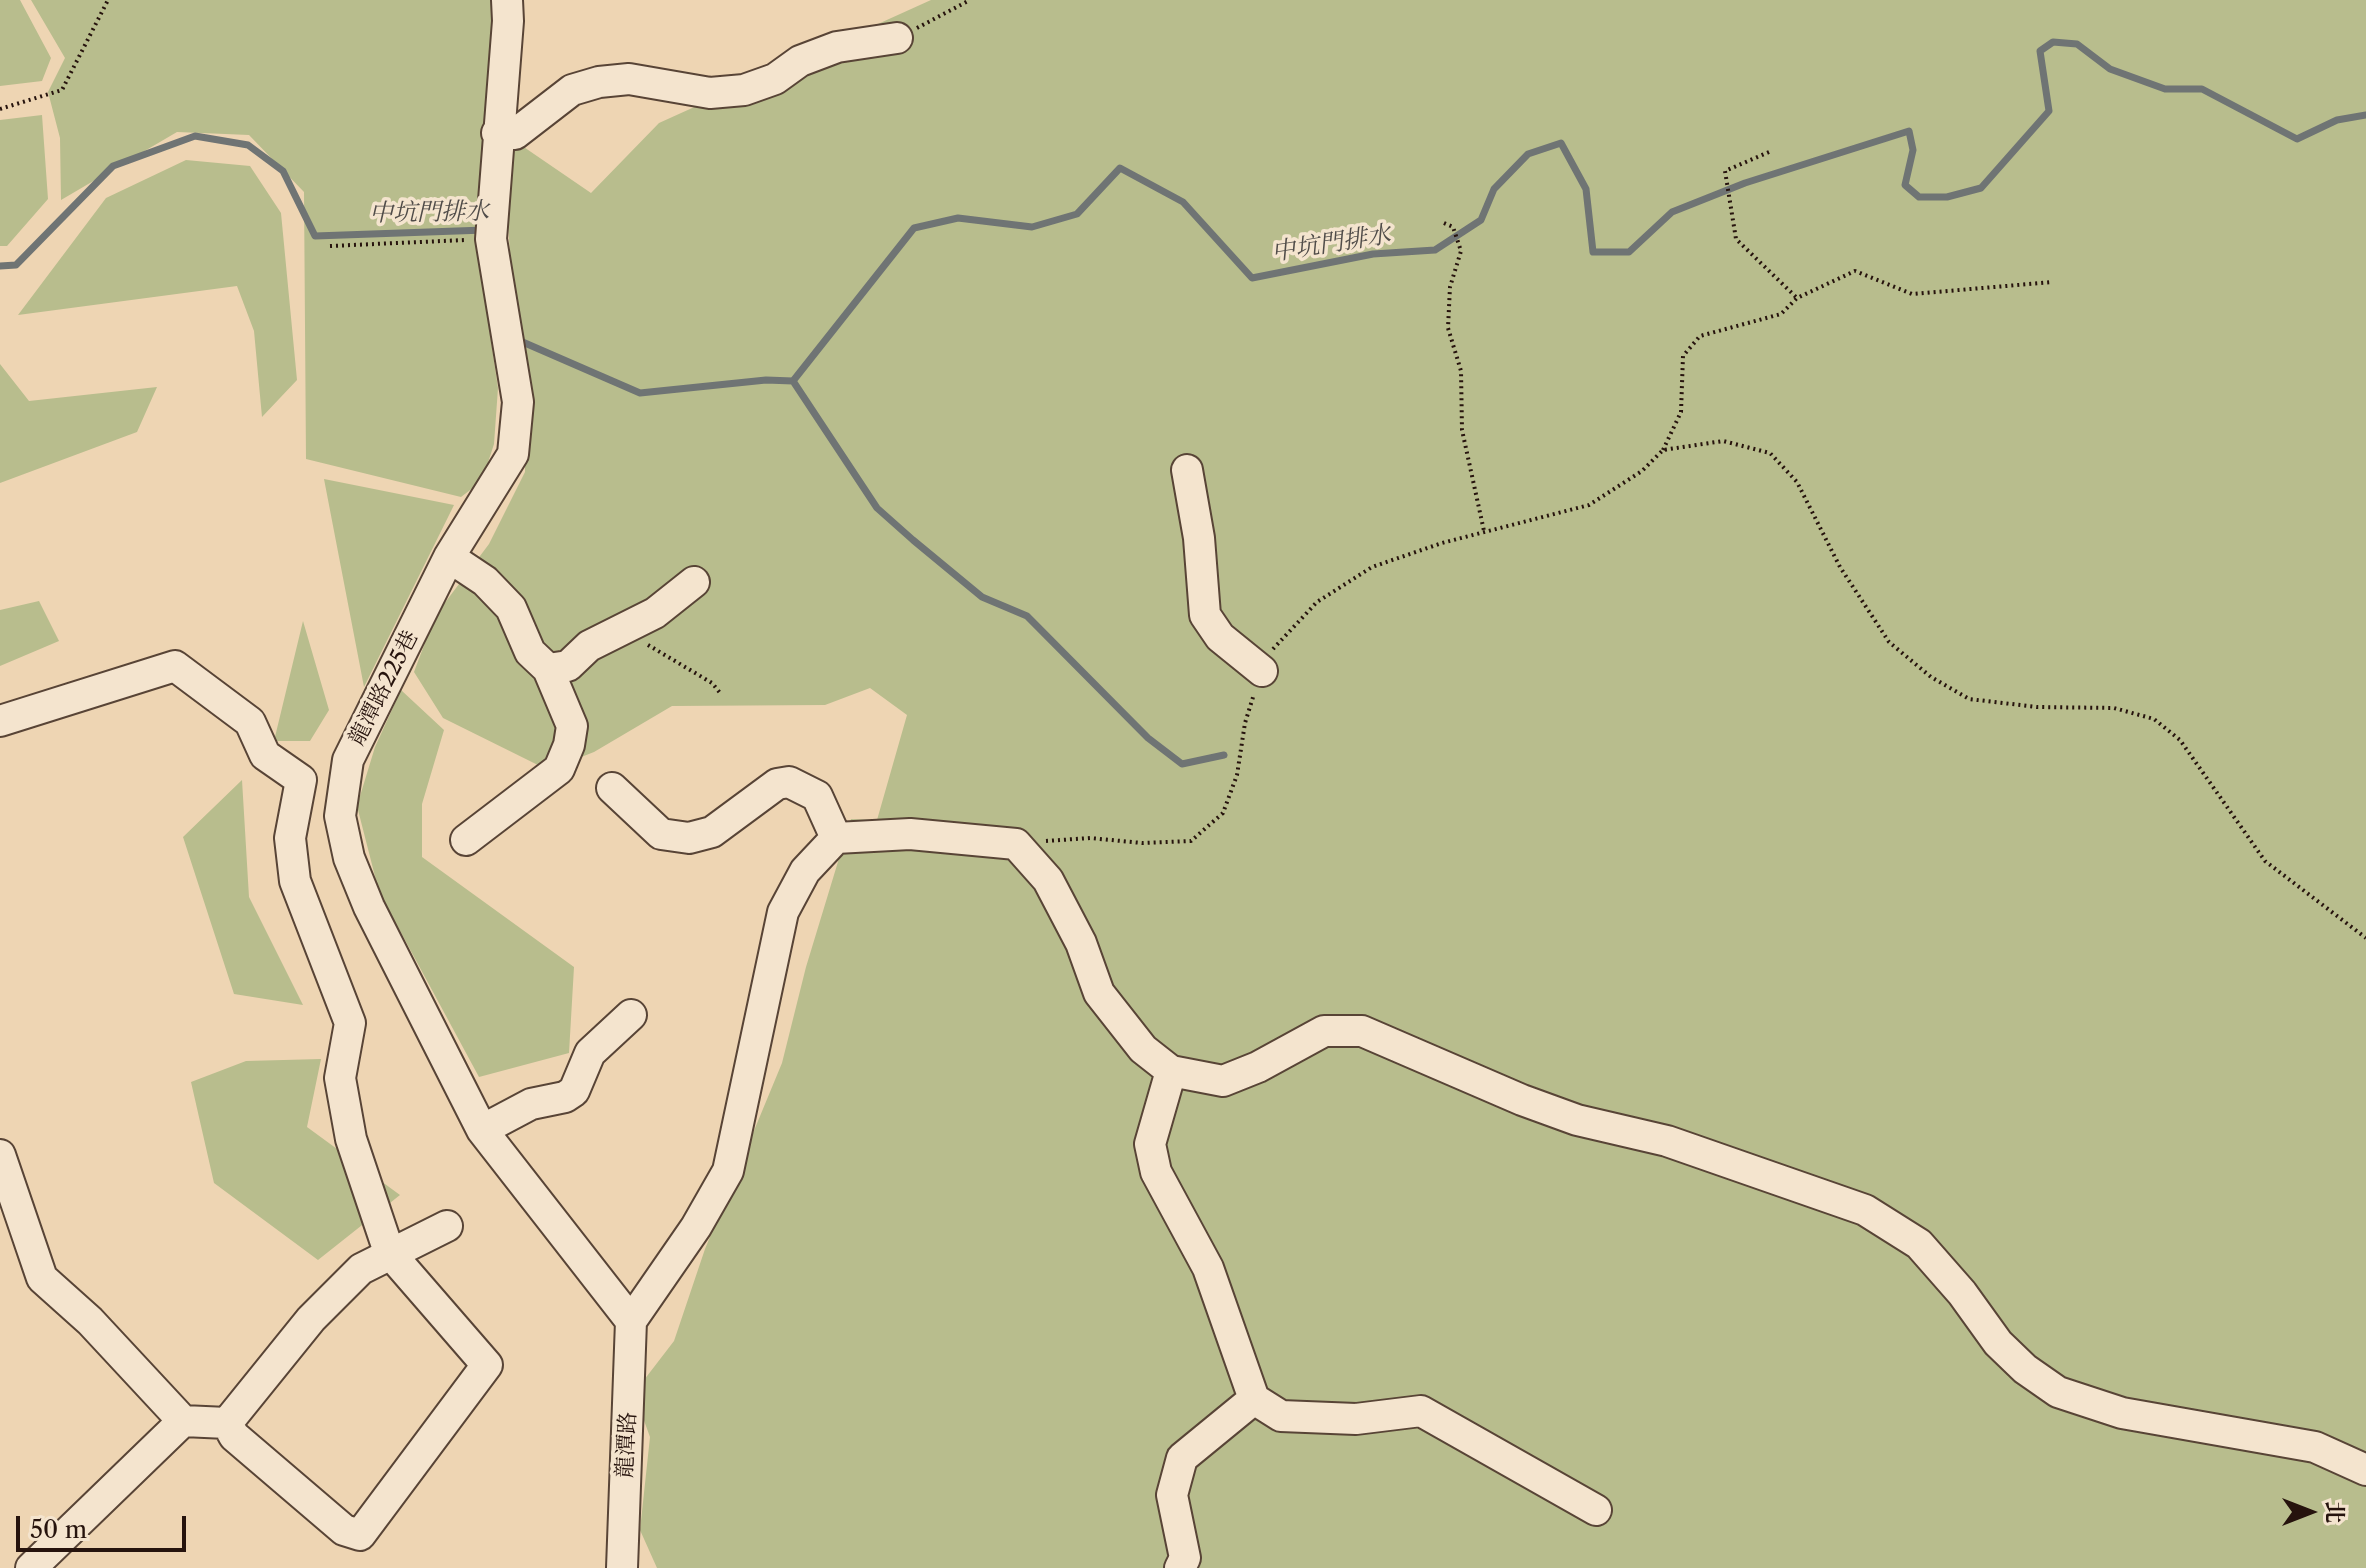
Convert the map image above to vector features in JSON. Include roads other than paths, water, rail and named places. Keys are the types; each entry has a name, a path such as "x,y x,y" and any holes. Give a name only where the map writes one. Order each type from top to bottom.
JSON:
{"street":[{"name":"龍潭路225巷","path":"507,0 492,227 518,402 513,454 449,557 348,760 340,816 349,858 369,907 482,1130 631,1321"},
{"path":"497,133 515,134 572,90 599,82 629,79 710,93 744,90 775,79 800,61 837,47 897,38"},
{"path":"1187,470 1199,538 1205,615 1220,637 1262,671"},
{"path":"449,557 485,581 511,608 530,652 548,669 572,726 569,745 559,769 466,840"},
{"path":"548,669 568,666 589,646 655,613 694,582"},
{"path":"0,721 175,666 250,722 265,755 301,780 290,838 295,881 350,1023 340,1078 351,1139 389,1252 487,1365 360,1535 344,1530 234,1436 227,1423"},
{"path":"612,788 661,834 689,838 712,832 777,784 789,782 817,796 836,838"},
{"path":"631,1321 696,1227 728,1171 783,912 805,871 836,838 910,834 1016,844 1048,880 1081,943 1099,993 1143,1049 1171,1071 1223,1081 1258,1067 1324,1031 1362,1031 1522,1100 1577,1120 1667,1141 1865,1210 1919,1244 1962,1293 1998,1343 2025,1369 2058,1392 2122,1413 2315,1447 2366,1470"},
{"path":"482,1130 531,1104 565,1097 574,1091 590,1053 631,1015"},
{"path":"1171,1071 1150,1144 1156,1172 1208,1268 1254,1399 1281,1416 1356,1419 1421,1411 1596,1510"},
{"path":"0,1155 42,1278 90,1321 183,1421 227,1423"},
{"path":"227,1423 311,1319 361,1269 389,1252 447,1226"},
{"name":"龍潭路","path":"622,1568 631,1321"},
{"path":"1180,1568 1185,1558 1172,1495 1182,1458 1254,1399"},
{"path":"31,1568 183,1421"}],"waterway":[{"name":"中坑門排水","path":"518,340 640,393 766,380 793,381 914,228 958,218 1032,227 1077,214 1120,168 1183,202 1252,278 1373,254 1435,250 1481,220 1494,189 1528,154 1561,143 1586,189 1593,252 1629,252 1672,212 1745,183 1909,131 1913,150 1905,185 1919,197 1947,197 1981,188 2049,111 2040,51 2053,42 2077,44 2110,69 2165,89 2202,89 2297,139 2337,120 2366,115"},
{"name":"中坑門排水","path":"0,266 16,265 113,166 195,136 248,145 283,171 315,236 485,230"},
{"path":"793,381 877,508 913,540 982,597 1027,616 1148,738 1182,764 1224,755"}]}
